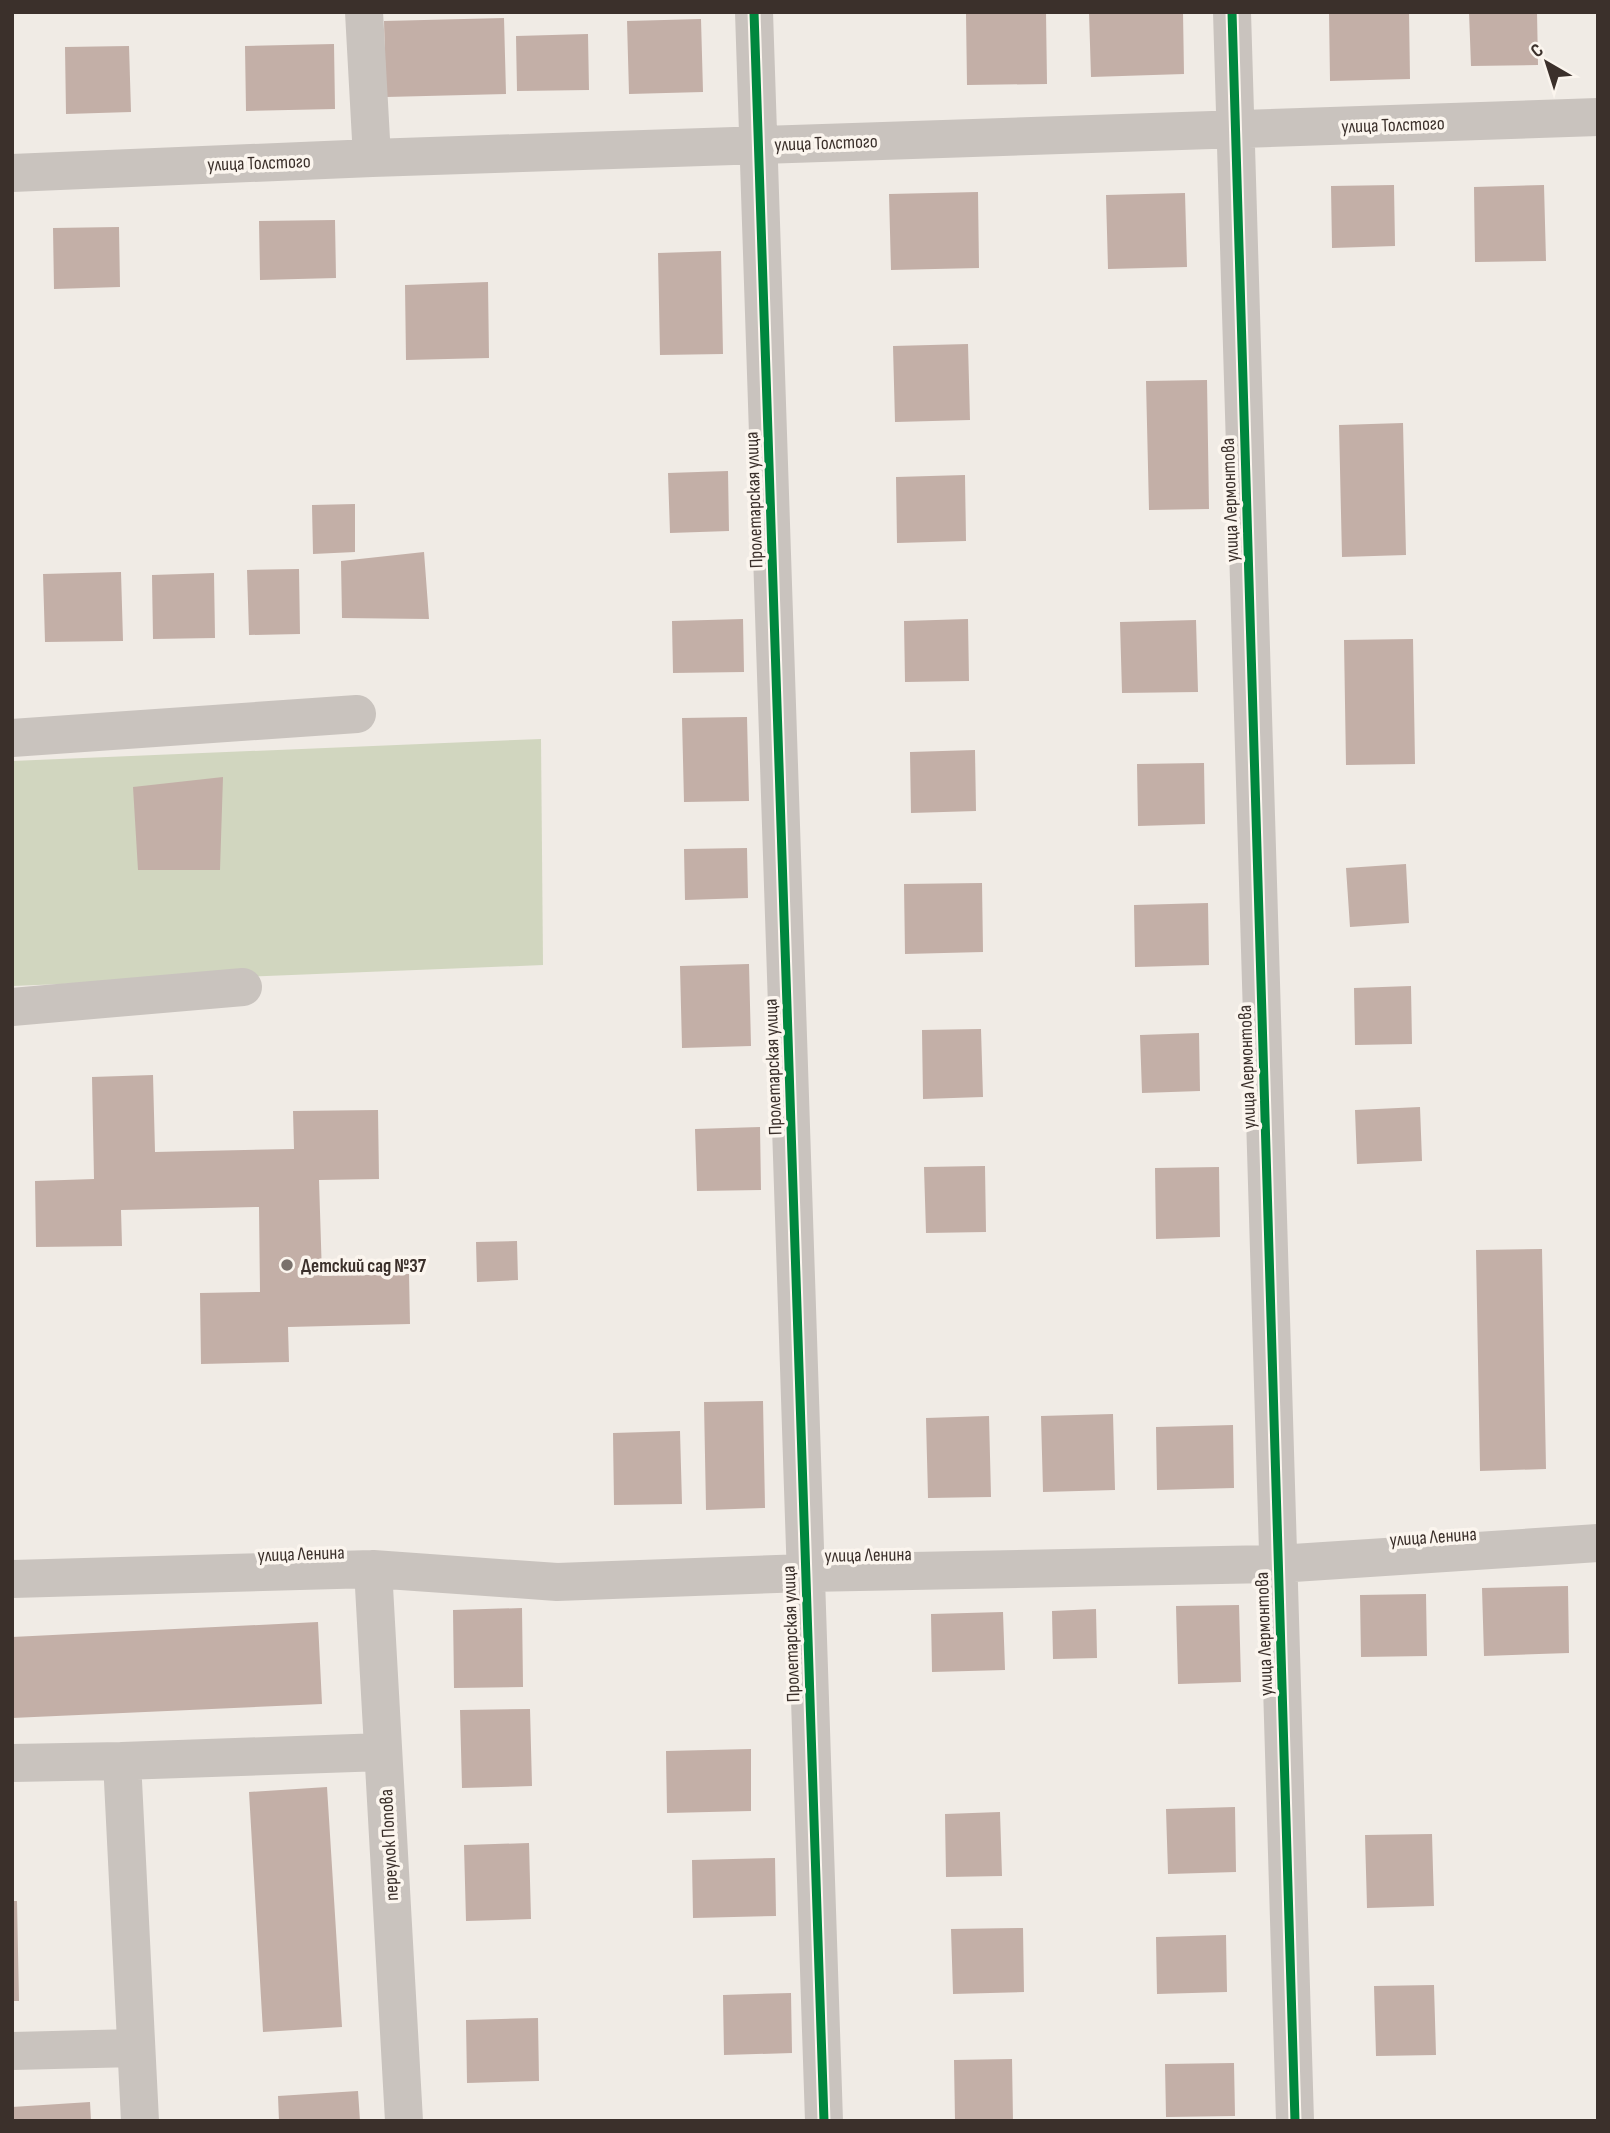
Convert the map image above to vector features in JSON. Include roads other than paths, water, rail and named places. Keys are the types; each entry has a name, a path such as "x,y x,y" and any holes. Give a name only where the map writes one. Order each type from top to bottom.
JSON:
{"street":[{"path":"364,12 372,158"},
{"name":"Пролетарская улица","path":"754,12 824,2121"},
{"name":"улица Лермонтова","path":"1232,12 1295,2121"},
{"name":"улица Толстого","path":"12,173 372,158 1598,117"},
{"path":"12,738 357,714"},
{"path":"12,1007 243,987"},
{"name":"улица Ленина","path":"12,1579 373,1569 557,1582 806,1573 1278,1564 1598,1543"},
{"name":"переулок Попова","path":"373,1569 404,2121"},
{"path":"12,1763 383,1752"},
{"path":"122,1761 140,2121"},
{"path":"12,2052 136,2048"}],"place":[{"name":"Детский сад №37","path":"287,1265"}]}
